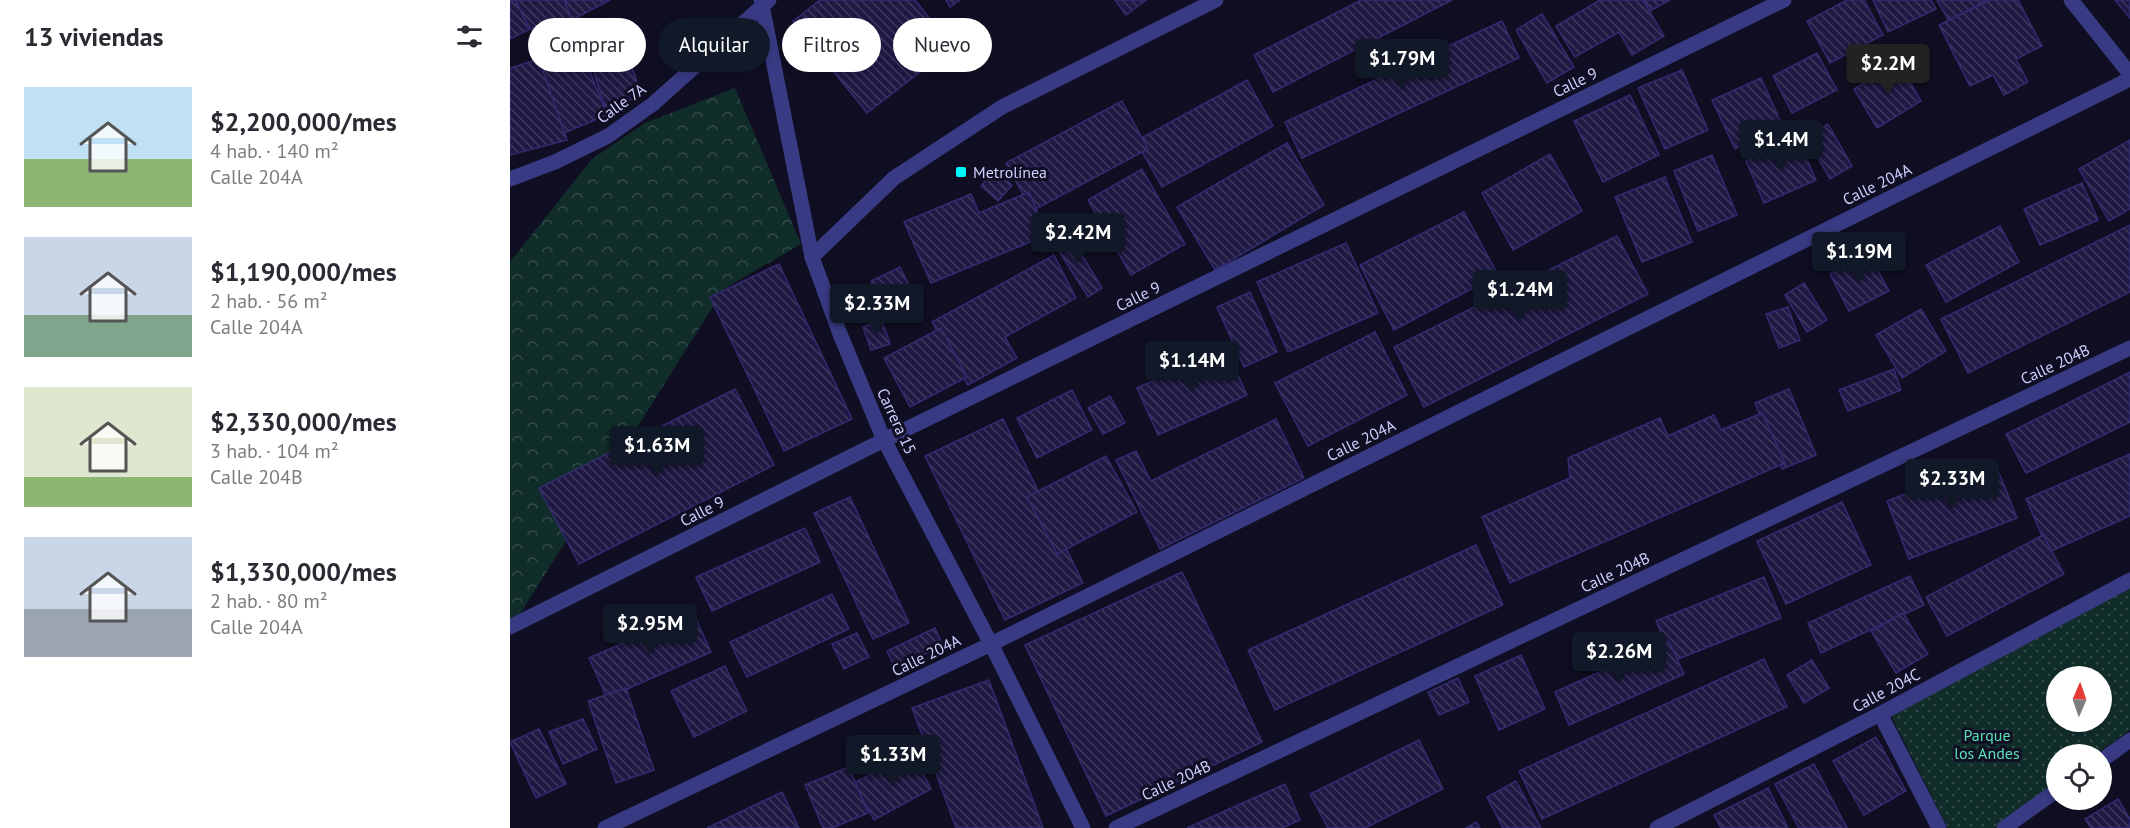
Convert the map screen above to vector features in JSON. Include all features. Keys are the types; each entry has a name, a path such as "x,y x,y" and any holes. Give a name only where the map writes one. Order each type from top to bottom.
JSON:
{"street":[{"path":"812,257 894,177 1002,107 1216,0"},
{"name":"Calle 9","path":"510,627 884,440 1784,0"},
{"path":"2071,0 2130,74"},
{"name":"Carrera 15","path":"764,2 812,257 840,334 884,440 991,644 1083,828"},
{"name":"Calle 7A","path":"510,179 555,162 608,136 653,104 764,2"},
{"name":"Calle 204A","path":"605,828 991,644 2130,79"},
{"name":"Calle 204B","path":"1116,828 2130,348"},
{"name":"Calle 204C","path":"1657,828 1880,714 2130,580"},
{"path":"1880,714 1938,828"},
{"path":"2112,753 2130,740"},
{"path":"2004,828 2046,798"}],"green space":[{"path":"735,88 801,244 724,289 515,622 510,624 510,262 592,159 645,123"},
{"name":"Parque los Andes","path":"2130,588 2130,730 2110,744 2046,744 2046,790 1994,828 1948,828 1891,716"}],"building":[{"path":"510,0 515,0 528,25 528,30 510,39"},
{"path":"515,0 564,0 571,18 528,18 528,25"},
{"path":"564,0 610,0 576,18 571,18"},
{"path":"820,0 915,0 929,18 893,18 893,72 920,72 867,113 834,72 881,72 881,18 797,18"},
{"path":"946,0 960,0 950,7"},
{"path":"1115,0 1146,0 1126,15"},
{"path":"1361,0 1452,0 1273,92 1254,55"},
{"path":"1600,0 1643,0 1664,36 1632,55 1619,32 1575,57 1556,26"},
{"path":"1643,0 1670,0 1650,11"},
{"path":"1847,0 1864,0 1883,35 1830,63 1807,21"},
{"path":"1873,0 1931,0 1936,9 1888,32"},
{"path":"1937,0 1987,0 1949,21"},
{"path":"1990,0 2018,0 2042,46 2016,59 2028,82 2004,95 1993,75 1970,86 1939,25"},
{"path":"2115,0 2130,0 2130,18"},
{"path":"1542,14 1574,67 1547,83 1516,30"},
{"path":"1502,21 1519,58 1302,158 1285,122"},
{"path":"1817,53 1837,90 1792,113 1773,76"},
{"path":"528,62 528,72 543,72 567,140 510,155 510,68"},
{"path":"1899,63 1921,101 1877,128 1854,89"},
{"path":"1682,70 1708,130 1665,149 1638,88"},
{"path":"541,72 590,72 607,115 564,133"},
{"path":"594,72 633,72 641,93 607,115"},
{"path":"1761,78 1783,127 1735,149 1712,100"},
{"path":"1247,80 1273,126 1162,187 1136,141"},
{"path":"1630,95 1659,155 1603,182 1574,121"},
{"path":"1122,101 1148,149 1032,211 1006,163"},
{"path":"1828,124 1852,166 1830,179 1806,137"},
{"path":"1798,139 1816,180 1764,203 1746,161"},
{"path":"2130,140 2130,209 2109,221 2079,169"},
{"path":"1287,143 1324,205 1215,270 1177,207"},
{"path":"1550,154 1582,211 1513,250 1482,193"},
{"path":"1712,155 1737,215 1698,231 1674,171"},
{"path":"1142,169 1185,244 1131,275 1088,200"},
{"path":"995,170 1012,185 998,201 981,186"},
{"path":"1665,177 1692,242 1642,262 1615,197"},
{"path":"2082,183 2098,220 2040,245 2024,209"},
{"path":"1029,192 1047,235 931,283 904,222 971,194 979,213"},
{"path":"1464,212 1498,275 1394,330 1360,265"},
{"path":"2130,225 2130,292 1968,373 1941,319"},
{"path":"2000,226 2019,262 1946,302 1926,265"},
{"path":"1068,232 1102,288 1088,297 1053,242"},
{"path":"1617,236 1648,294 1424,407 1394,347"},
{"path":"1346,243 1378,313 1288,352 1257,282"},
{"path":"1869,254 1889,291 1849,311 1830,274"},
{"path":"1054,255 1076,298 1005,337 1017,358 968,385 932,322"},
{"path":"779,264 852,419 784,451 710,297"},
{"path":"900,267 911,289 881,303 871,281"},
{"path":"1804,283 1827,320 1807,332 1785,295"},
{"path":"1250,292 1277,352 1244,367 1217,307"},
{"path":"1788,307 1800,340 1779,348 1766,314"},
{"path":"1921,309 1946,351 1902,378 1876,335"},
{"path":"882,320 890,344 871,350 863,327"},
{"path":"941,328 967,377 910,407 884,358"},
{"path":"1375,332 1407,395 1308,446 1275,383"},
{"path":"1226,348 1247,395 1158,435 1137,388"},
{"path":"1894,369 1901,390 1848,411 1839,390"},
{"path":"2130,372 2130,422 2026,473 2006,434"},
{"path":"735,389 774,465 579,564 539,488"},
{"path":"1789,389 1816,455 1782,469 1755,403"},
{"path":"1072,390 1092,430 1037,458 1017,418"},
{"path":"1110,396 1125,423 1103,434 1088,408"},
{"path":"1762,413 1785,463 1510,583 1482,517 1570,478 1568,458 1660,418 1668,436 1714,415 1721,430"},
{"path":"1003,419 1083,583 1005,620 925,456"},
{"path":"1276,419 1304,478 1160,549 1116,460 1136,451 1151,481"},
{"path":"2130,454 2130,516 2049,552 2026,499"},
{"path":"1106,456 1137,512 1057,554 1027,497"},
{"path":"1994,460 2017,518 1909,559 1887,501"},
{"path":"850,497 909,623 873,639 814,513"},
{"path":"1842,502 1871,565 1786,604 1757,541"},
{"path":"805,528 820,562 712,611 696,577"},
{"path":"2043,535 2064,574 1947,636 1926,597"},
{"path":"1476,545 1503,605 1275,710 1248,650"},
{"path":"1182,572 1262,742 1106,816 1025,645"},
{"path":"1910,576 1924,605 1821,653 1808,623"},
{"path":"1764,577 1781,618 1673,661 1656,621"},
{"path":"832,594 849,629 747,677 730,642"},
{"path":"693,612 711,652 607,698 589,658"},
{"path":"1903,613 1928,654 1896,673 1871,631"},
{"path":"935,628 943,646 895,668 887,651"},
{"path":"857,633 869,657 844,669 832,644"},
{"path":"1669,641 1684,674 1569,725 1555,692"},
{"path":"1521,655 1545,709 1499,730 1475,676"},
{"path":"1764,659 1787,707 1542,819 1519,771"},
{"path":"1812,660 1829,688 1804,703 1787,675"},
{"path":"725,666 747,711 694,737 671,691"},
{"path":"1458,678 1469,702 1439,715 1428,692"},
{"path":"989,680 1043,828 956,828 912,708"},
{"path":"626,688 654,770 616,783 588,701"},
{"path":"583,719 597,749 563,764 549,732"},
{"path":"539,729 566,784 536,798 510,742"},
{"path":"1876,737 1906,791 1864,815 1833,761"},
{"path":"1419,740 1443,789 1365,828 1328,828 1310,794"},
{"path":"912,752 931,789 874,820 854,783"},
{"path":"1814,764 1847,828 1799,828 1775,784"},
{"path":"849,767 868,813 832,828 823,828 805,785"},
{"path":"1516,781 1541,828 1503,828 1487,797"},
{"path":"1285,784 1300,820 1282,828 1187,828"},
{"path":"1768,788 1788,828 1721,828 1714,815"},
{"path":"782,792 799,828 707,828"},
{"path":"2118,799 2130,819 2130,828 2091,828 2085,819 2100,810 2112,810 2112,803"},
{"path":"1476,822 1480,828 1466,828"}],"place":[{"name":"Metrolínea","path":"961,172"}]}
